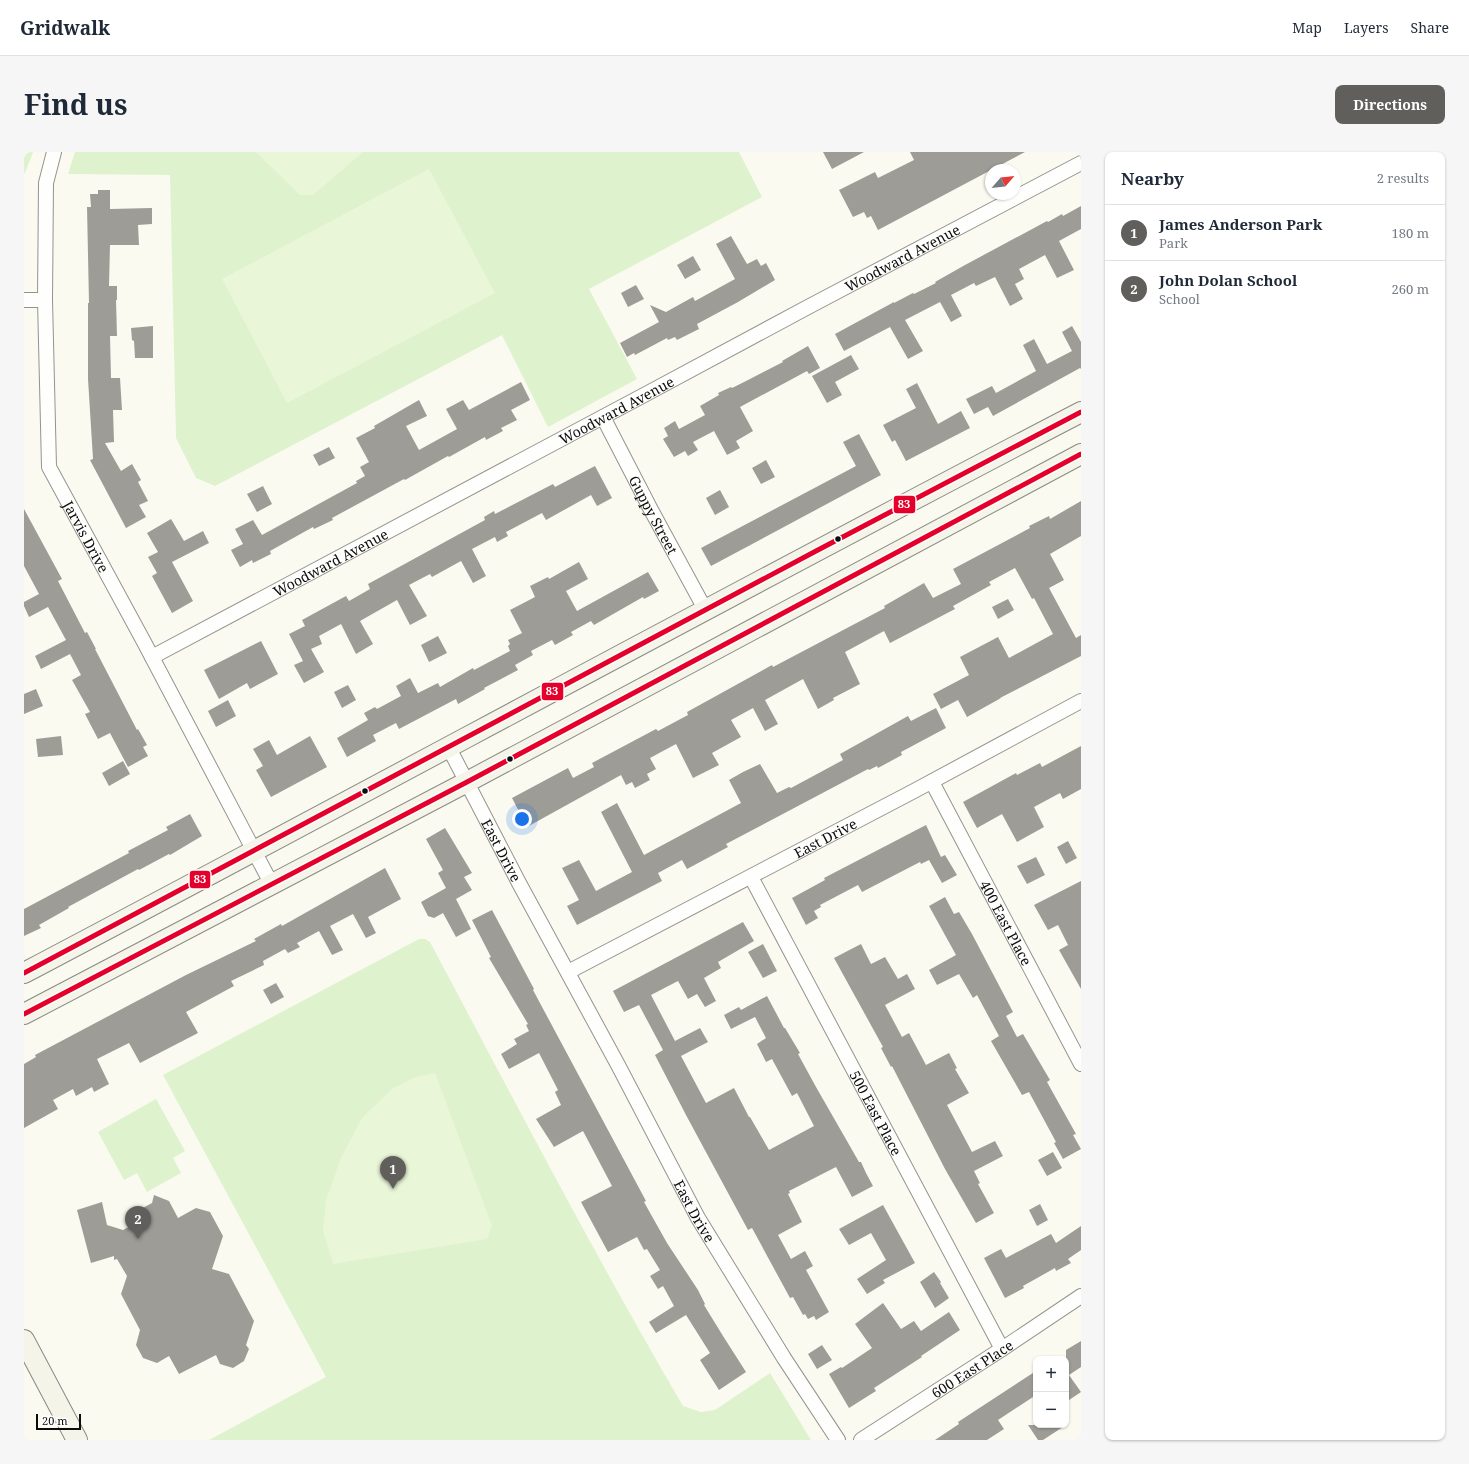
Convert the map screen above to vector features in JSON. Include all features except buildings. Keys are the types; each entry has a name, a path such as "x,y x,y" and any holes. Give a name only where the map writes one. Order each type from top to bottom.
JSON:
{"main road":[{"path":"24,973 1081,412"},
{"path":"24,1014 467,782 1081,454"},
{"path":"24,1340 77,1440"}],"street":[{"name":"Jarvis Drive","path":"54,152 46,183 45,300 49,467 152,656 272,885"},
{"name":"Woodward Avenue","path":"152,656 1081,163"},
{"path":"24,300 45,300"},
{"name":"Guppy Street","path":"603,417 706,611"},
{"name":"East Drive","path":"568,972 932,782 1081,701"},
{"name":"East Drive","path":"449,748 698,1218 784,1358 838,1440"},
{"name":"400 East Place","path":"932,782 1081,1064"},
{"name":"500 East Place","path":"751,877 1002,1349"},
{"name":"600 East Place","path":"861,1440 1081,1296"}],"green space":[{"path":"24,152 33,152 25,173 24,173"},
{"path":"75,152 739,152 762,197 589,289 637,379 548,427 502,335 215,486 196,478 176,438 170,175 68,174"},
{"path":"256,152 363,152 313,195 300,195"},
{"path":"429,169 495,293 287,403 222,279"},
{"path":"419,939 425,939 430,942 586,1234 683,1406 701,1412 715,1410 770,1373 811,1440 209,1440 326,1377 163,1075"},
{"path":"435,1073 492,1226 487,1239 333,1264 323,1230 326,1200 341,1158 362,1118 393,1088 415,1077"},
{"path":"156,1099 185,1151 173,1158 181,1173 147,1192 137,1173 124,1180 98,1132"}],"transit line":[{"name":"83","path":"24,973 816,551 1081,412"},
{"name":"83","path":"24,1014 467,782 1081,454"}],"place":[{"name":"James Anderson Park","path":"393,1189"},
{"name":"John Dolan School","path":"138,1239"}]}
